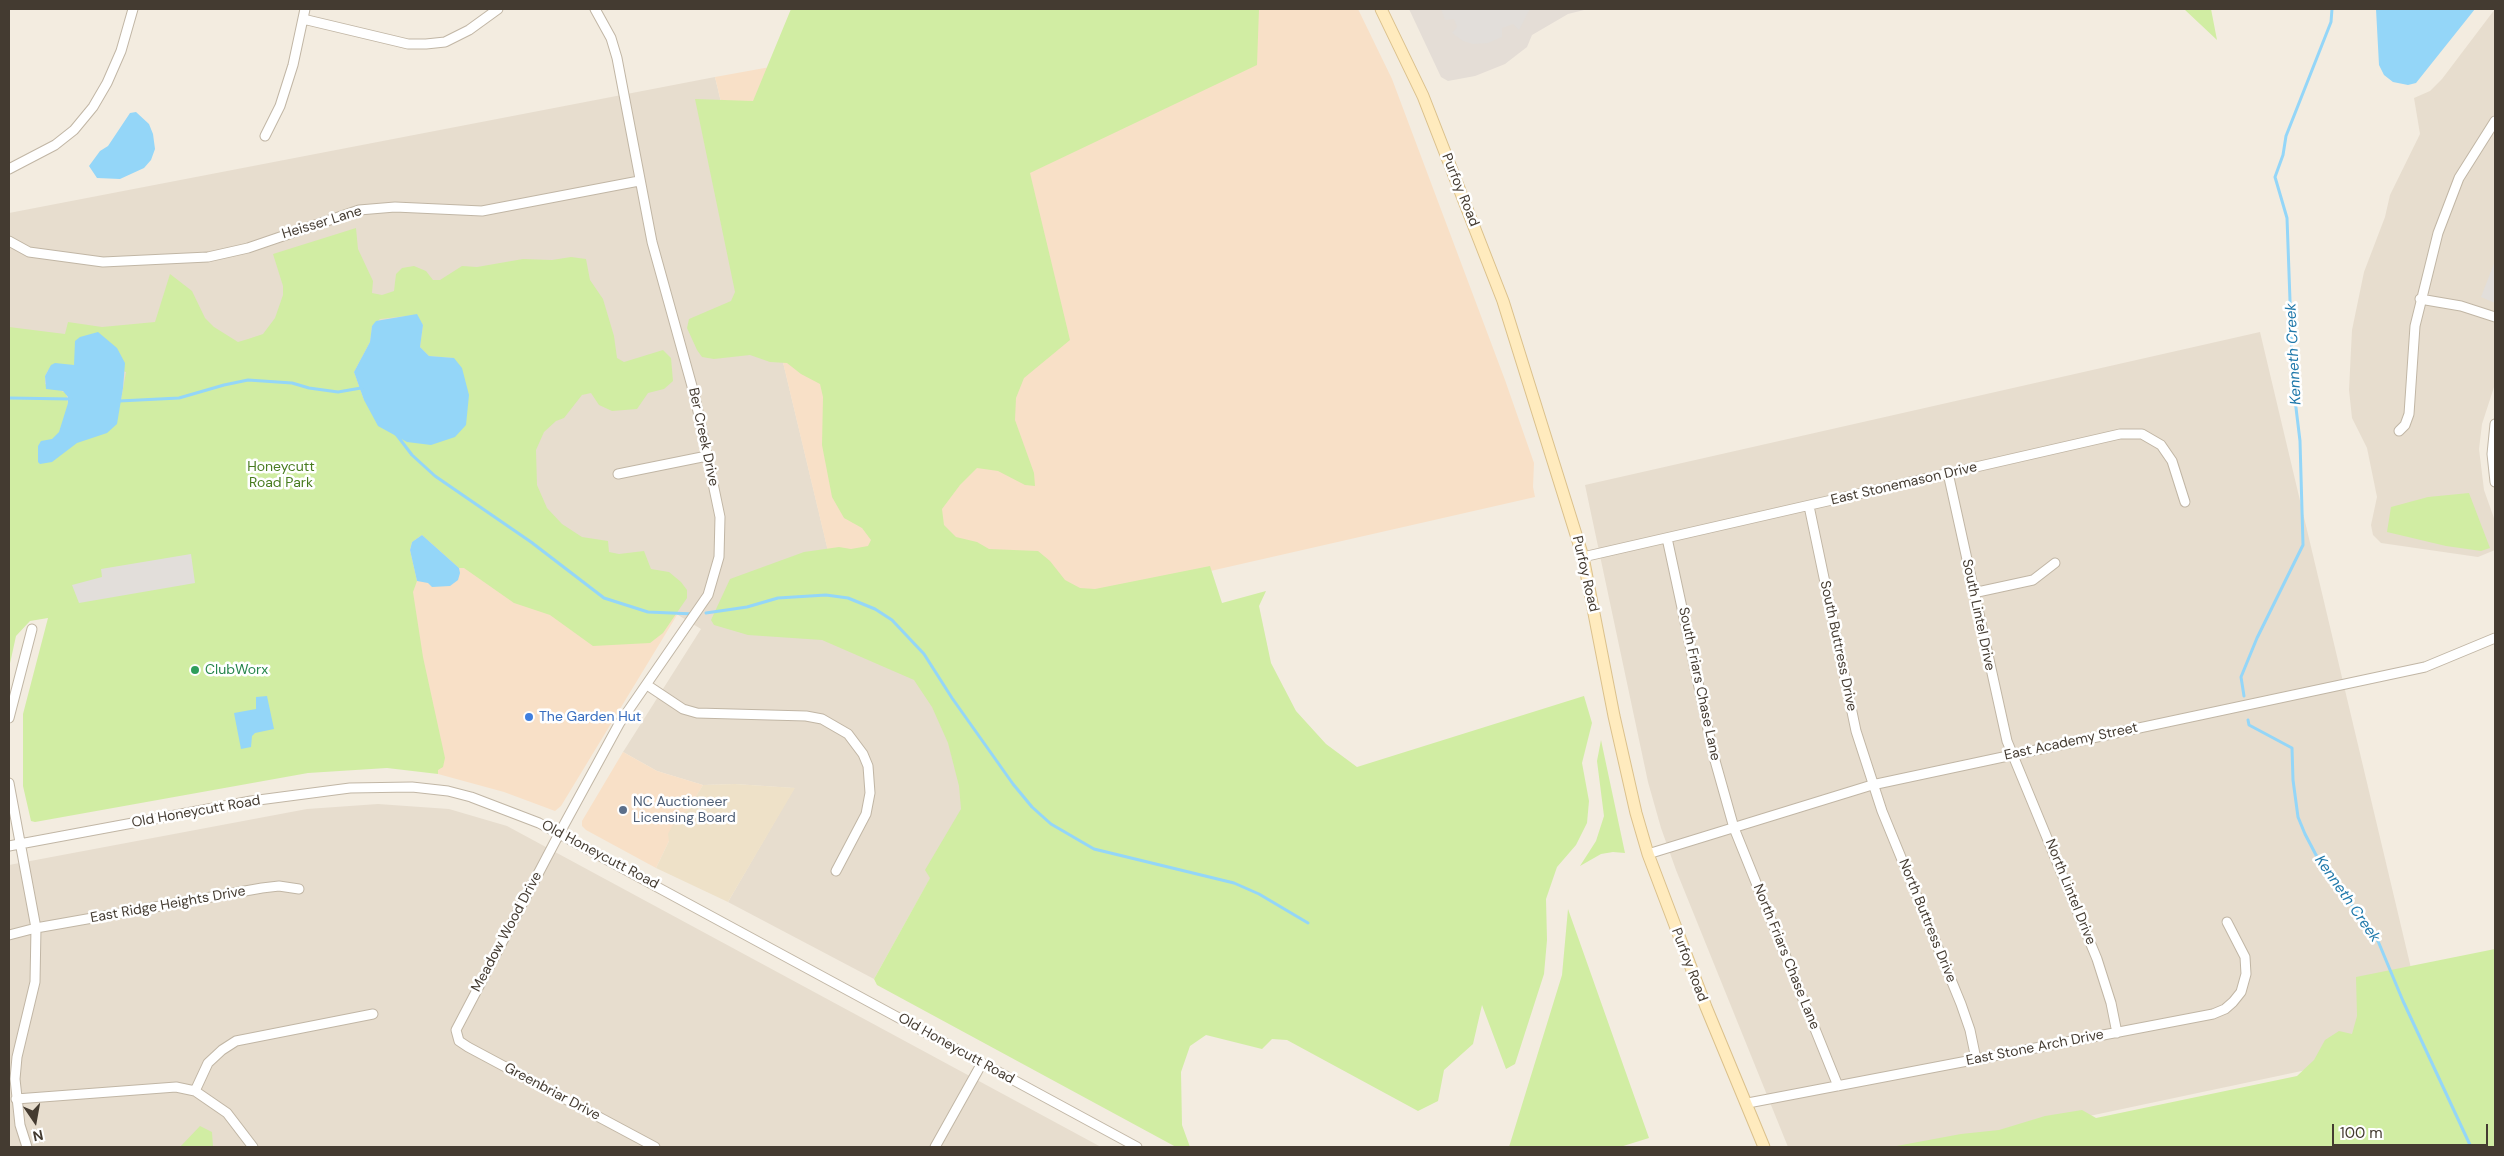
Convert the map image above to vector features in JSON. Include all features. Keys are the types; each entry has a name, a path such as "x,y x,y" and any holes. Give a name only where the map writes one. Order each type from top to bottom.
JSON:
{"street":[{"path":"9,169 55,145 74,130 93,107 107,83 121,51 133,9"},
{"path":"265,136 280,106 294,65 305,9"},
{"path":"303,19 408,44 426,44 445,42 469,30 498,9"},
{"name":"Ber Creek Drive","path":"559,834 619,724 701,607 717,570 721,544 720,517 695,396 654,250 639,181 617,58 611,38 594,9"},
{"name":"Purfoy Road","path":"1382,9 1423,96 1504,301 1583,557 1614,716 1636,813 1648,854 1706,1007 1748,1104 1764,1147"},
{"path":"2399,431 2406,425 2409,414 2411,355 2420,298 2448,202 2474,153 2495,121"},
{"name":"Heisser Lane","path":"9,241 29,252 93,262 122,263 208,257 248,248 359,210 394,208 482,211 639,181"},
{"path":"2420,298 2461,306 2495,317"},
{"path":"2495,424 2492,454 2495,482"},
{"name":"East Stonemason Drive","path":"1583,557 2120,434 2137,434 2153,438 2168,453 2176,469 2185,502"},
{"path":"618,474 707,456"},
{"name":"South Lintel Drive","path":"1948,473 1996,699 2013,754"},
{"name":"South Buttress Drive","path":"1809,506 1856,731 1872,784"},
{"name":"South Friars Chase Lane","path":"1667,538 1714,757 1734,828"},
{"path":"1973,593 2033,580 2055,563"},
{"path":"9,718 32,629"},
{"name":"East Academy Street","path":"1648,854 1872,784 2425,667 2495,638"},
{"path":"647,685 683,709 697,713 806,716 822,720 848,734 863,754 868,766 870,793 866,814 836,871"},
{"name":"North Lintel Drive","path":"2013,754 2097,960 2111,1003 2117,1033"},
{"path":"9,783 36,928 35,982 17,1057 16,1099 20,1125 27,1147"},
{"name":"North Buttress Drive","path":"1872,784 1961,1004 1970,1030 1976,1059"},
{"name":"Old Honeycutt Road","path":"9,846 251,802 350,788 432,788 471,797 519,813 559,834 1137,1147"},
{"name":"North Friars Chase Lane","path":"1734,828 1838,1086"},
{"name":"Meadow Wood Drive","path":"456,1030 559,834"},
{"name":"East Ridge Heights Drive","path":"9,935 36,928 262,888 279,886 299,889"},
{"name":"East Stone Arch Drive","path":"1748,1104 2213,1014 2225,1009 2241,992 2247,966 2227,922"},
{"path":"194,1091 208,1063 215,1055 236,1041 373,1014"},
{"name":"Greenbriar Drive","path":"456,1030 459,1041 468,1047 655,1147"},
{"path":"935,1147 982,1063"},
{"path":"16,1099 164,1087 194,1091 227,1113 253,1147"}],"shaded area":[{"path":"1005,9 1358,9 1392,79 1505,380 1534,463 1533,487 1535,497 1092,598 851,648 715,77 1007,24"},
{"path":"1409,9 1588,9 1568,14 1532,35 1527,47 1505,64 1475,76 1448,81 1441,77"},
{"path":"1441,9 1530,9 1519,30 1513,24 1502,28 1502,37 1488,43 1473,44 1463,41 1452,33 1457,27 1454,19 1445,20"},
{"path":"2495,9 2495,384 2482,424 2479,449 2484,490 2495,521 2495,550 2478,557 2381,543 2373,535 2371,525 2377,497 2367,448 2352,418 2349,390 2352,330 2364,272 2385,217 2390,195 2420,134 2414,98 2430,91 2442,79"},
{"path":"715,77 851,647 940,629 976,796 874,979 728,902 794,788 735,784 703,785 657,771 623,752 701,629 454,478 9,403 9,213"},
{"path":"2495,261 2495,303 2481,297"},
{"path":"2260,332 2429,1044 1943,1147 1788,1147 1676,870 1661,828 1648,782 1585,485"},
{"path":"454,478 677,615 561,806 555,811 504,792 438,774 398,560"},
{"path":"191,554 195,583 79,603 72,585 102,577 101,569"},
{"path":"623,752 657,771 703,785 669,841 656,868 586,830 582,826 582,821"},
{"path":"735,784 795,788 728,902 656,868 669,841 668,834 678,815 687,811 703,785"},
{"path":"378,804 449,809 507,826 1101,1147 9,1147 9,865 307,809"}],"green space":[{"path":"791,9 1259,9 1257,65 1030,173 1070,340 1024,378 1016,398 1015,420 1034,473 1035,486 1025,485 998,471 977,468 960,485 942,509 944,525 956,537 977,542 989,549 1038,551 1050,561 1065,580 1080,588 1095,589 1210,566 1222,603 1266,591 1259,606 1271,663 1296,711 1326,744 1357,767 1584,696 1592,723 1582,763 1589,801 1587,823 1576,845 1557,867 1546,899 1547,940 1544,974 1515,1064 1506,1069 1482,1005 1473,1044 1444,1070 1438,1101 1418,1111 1287,1040 1272,1039 1262,1049 1206,1035 1190,1046 1181,1072 1182,1125 1190,1147 1176,1147 877,985 874,979 930,878 925,870 961,809 959,786 948,743 932,707 914,680 822,640 748,635 714,625 711,620 730,579 804,552 839,547 851,549 868,546 871,540 862,528 844,518 832,497 822,445 823,397 820,384 801,374 787,363 770,362 750,355 714,359 702,357 687,328 689,319 731,301 735,292 695,99 753,101"},
{"path":"2184,9 2211,9 2217,40"},
{"name":"Honeycutt Road Park","path":"356,228 358,249 373,281 372,293 382,295 394,291 396,274 402,268 414,266 426,271 433,280 440,280 462,266 477,267 523,259 552,260 571,257 586,259 590,280 603,299 614,336 617,358 624,362 663,350 671,358 673,381 664,389 648,393 637,409 612,411 599,405 591,393 582,395 564,418 556,421 544,432 536,450 537,485 547,508 562,524 582,537 608,541 609,552 619,554 644,551 651,569 669,572 687,590 687,598 663,633 650,643 593,646 550,615 514,603 464,568 459,568 422,535 412,542 410,550 417,581 413,592 423,657 445,758 443,767 438,770 438,774 387,768 308,773 35,822 31,821 23,786 23,714 48,618 30,621 16,636 9,668 9,327 65,334 68,322 102,327 155,322 170,274 192,291 205,318 214,327 238,342 263,334 275,318 283,295 283,286 273,254","holes":["416,315 423,325 420,347 429,356 454,358 364,400 354,372 370,342 372,326 380,319","76,357 126,372 121,400 67,410 66,393 45,384 45,376 48,370 65,365 74,365"]},
{"path":"2469,493 2490,548 2481,551 2446,546 2387,532 2391,507 2428,497"},
{"path":"1601,740 1625,853 1601,854 1580,866 1596,841 1604,816 1597,761"},
{"path":"1568,909 1649,1138 1620,1147 1509,1147 1562,975"},
{"path":"2495,949 2495,1147 1891,1147 1961,1134 1999,1130 2045,1116 2082,1110 2096,1118 2297,1076 2314,1060 2325,1040 2339,1031 2352,1034 2357,1016 2356,977"},
{"path":"200,1126 212,1132 213,1147 180,1147"}],"water":[{"path":"2376,9 2475,9 2416,83 2408,85 2393,82 2384,75 2379,65"},
{"path":"136,112 149,124 153,134 155,149 151,160 144,168 120,179 97,178 89,166 100,151 108,146 130,113"},
{"path":"417,314 423,325 420,347 429,356 454,358 462,368 469,395 466,425 455,437 431,445 407,442 378,426 364,400 354,372 370,342 372,326 376,321"},
{"path":"98,332 117,348 125,363 117,424 107,433 77,443 52,462 40,464 38,462 38,446 41,441 52,439 59,432 68,403 68,397 63,391 46,389 45,376 51,365 55,363 74,365 75,341 80,337"},
{"path":"422,535 459,568 458,580 450,586 432,587 428,583 417,581 410,550 412,542"},
{"path":"267,696 274,729 255,733 252,736 251,747 241,749 234,713 256,709 256,697"}],"waterway":[{"name":"Kenneth Creek","path":"2244,696 2241,677 2257,638 2303,545 2300,441 2293,383 2287,218 2275,177 2283,155 2286,136 2331,22 2332,9"},
{"path":"119,401 179,398 248,380 292,383 309,388 338,392 361,388 363,391"},
{"path":"9,398 71,399"},
{"path":"396,434 412,455 435,476 531,542 604,598 648,612 694,614"},
{"path":"706,613 747,607 778,598 826,595 848,598 875,609 892,620 924,654 952,698 1013,784 1032,807 1051,824 1094,849 1234,883 1259,894 1308,923"},
{"name":"Kenneth Creek","path":"2248,720 2249,725 2292,748 2293,780 2298,817 2305,834 2316,855 2378,941 2403,1001 2471,1147"}],"place":[{"name":"ClubWorx","path":"195,670"},
{"name":"The Garden Hut","path":"529,717"},
{"name":"NC Auctioneer Licensing Board","path":"623,810"}]}
